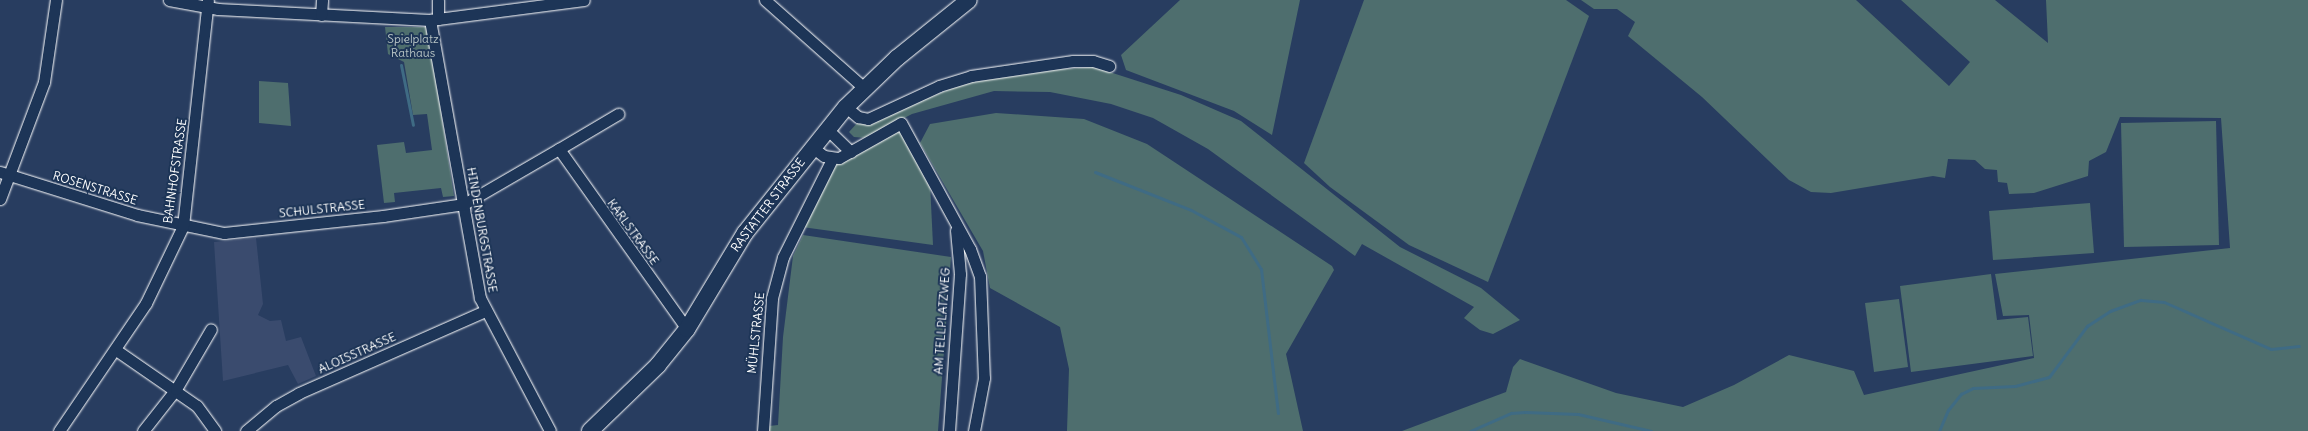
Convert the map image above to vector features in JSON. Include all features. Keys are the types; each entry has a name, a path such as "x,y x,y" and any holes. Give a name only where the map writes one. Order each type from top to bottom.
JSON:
{"street":[{"path":"0,199 4,174 44,82 56,0"},
{"path":"169,0 321,15 434,19 584,0"},
{"path":"321,15 322,0"},
{"name":"HINDENBURGSTRASSE","path":"438,0 434,19 480,298 485,311 550,431"},
{"path":"765,0 864,88"},
{"name":"RASTATTER STRASSE","path":"590,431 658,365 687,328 745,233 812,147 846,107 864,88 967,1"},
{"name":"BAHNHOFSTRASSE","path":"59,431 116,350 146,303 183,226 208,3"},
{"path":"846,107 858,116 868,119 939,86 971,76 1073,61 1093,61 1109,66"},
{"path":"464,204 618,114"},
{"name":"AM TELLPLATZWEG","path":"832,159 851,152 901,123 952,214 980,276 984,378 974,431"},
{"path":"827,129 851,152"},
{"path":"812,147 832,159"},
{"name":"KARLSTRASSE","path":"559,149 687,328"},
{"name":"MÜHLSTRASSE","path":"763,431 772,298 783,257 832,159"},
{"name":"ROSENSTRASSE","path":"4,174 183,226"},
{"name":"SCHULSTRASSE","path":"183,226 224,233 383,216 464,204"},
{"name":"AM TELLPLATZWEG","path":"950,431 960,274 958,234 952,214"},
{"name":"ALOISSTRASSE","path":"246,431 276,406 299,393 485,311"},
{"path":"143,431 176,389 211,329"},
{"path":"116,350 176,389 197,406 215,431"}],"shaded area":[{"path":"256,238 263,304 258,315 270,321 281,320 286,341 301,337 316,376 298,384 288,365 223,381 214,242"}],"green space":[{"path":"1180,0 1300,0 1272,135 1234,111 1126,70 1121,55"},
{"path":"1364,0 1566,0 1589,16 1488,282 1409,245 1330,187 1304,163"},
{"path":"1581,0 1856,0 1949,86 1970,62 1901,0 1995,0 2048,43 2046,0 2308,0 2308,431 1402,431 1506,392 1513,367 1520,359 1616,393 1683,407 1734,385 1789,355 1854,371 1864,395 2034,358 2029,315 2003,316 1995,274 2230,248 2221,118 2120,117 2106,152 2089,161 2088,176 2034,193 2009,194 2007,183 1998,182 1997,170 1985,169 1975,160 1948,159 1945,178 1933,176 1831,193 1811,192 1789,180 1702,97 1628,36 1635,22 1617,9 1594,9"},
{"name":"Spielplatz Rathaus","path":"385,27 428,27 454,196 443,197 441,188 394,193 395,202 384,203 377,145 404,142 406,153 432,150 427,114 413,115 404,62 388,54"},
{"path":"1094,67 1181,95 1241,121 1400,247 1481,288 1520,320 1493,334 1480,330 1464,318 1474,307 1362,244 1355,256 1208,149 1153,118 1111,104 1050,92 994,91 912,114 866,138 854,137 849,132 858,122 875,120 964,83 1015,72"},
{"path":"259,81 288,83 291,126 259,123"},
{"path":"996,113 1084,119 1147,144 1332,266 1334,270 1286,354 1303,431 1067,431 1069,369 1060,327 990,288 983,251 920,143 930,124"},
{"path":"2216,121 2219,245 2124,247 2121,123"},
{"path":"900,128 930,183 933,245 802,227 834,164"},
{"path":"2090,203 2094,253 1993,260 1989,211"},
{"path":"803,235 951,257 938,431 768,431 769,426 778,425 783,337 793,256"},
{"path":"1991,274 1997,320 2028,317 2033,356 1911,372 1900,286"},
{"path":"1899,299 1908,367 1874,372 1865,303"}],"waterway":[{"path":"401,65 413,125"},
{"path":"1095,172 1191,210 1241,237 1261,269 1278,413"},
{"path":"1939,431 1948,410 1961,394 1973,388 2015,386 2049,377 2087,326 2110,311 2141,300 2164,302 2271,349 2299,346"},
{"path":"1470,431 1511,413 1525,412 1578,414 1651,431"}]}
